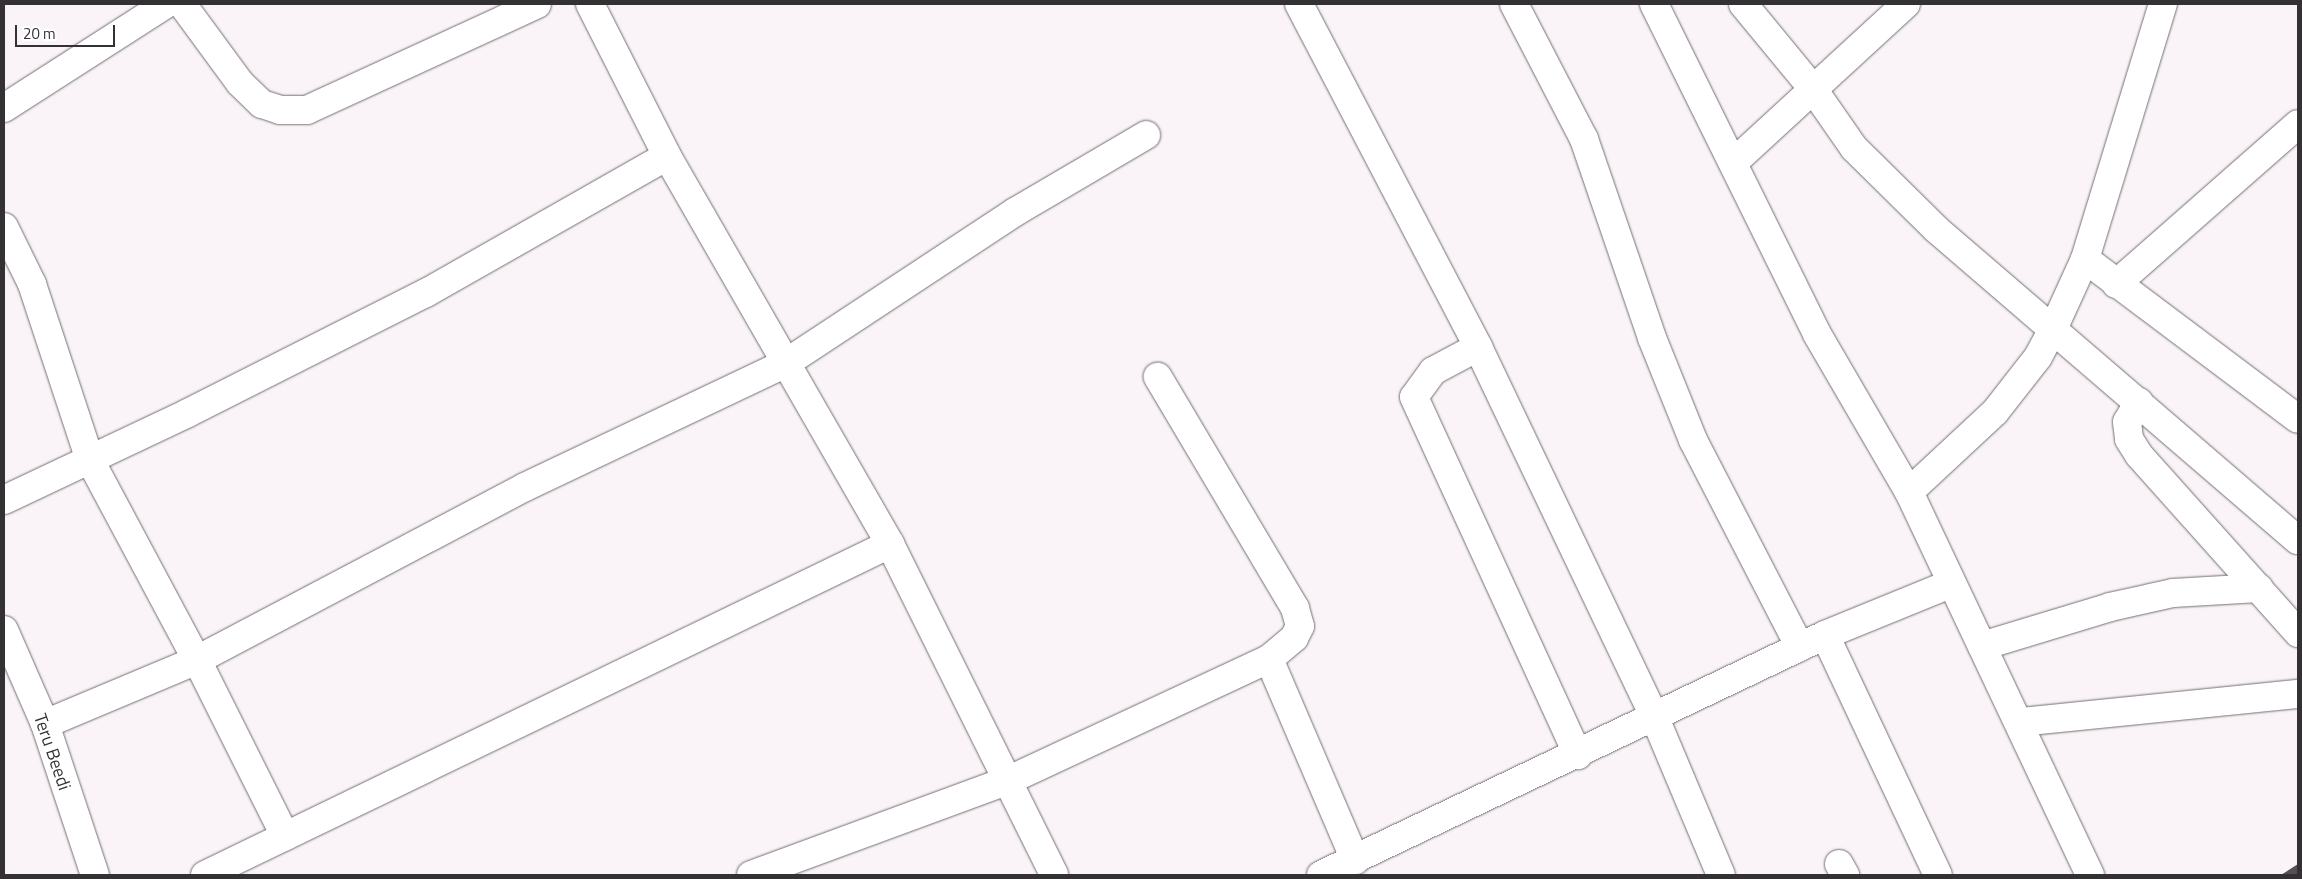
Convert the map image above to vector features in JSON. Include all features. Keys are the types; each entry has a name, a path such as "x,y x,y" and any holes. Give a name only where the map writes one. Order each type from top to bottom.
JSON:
{"street":[{"path":"4,108 166,4"},
{"path":"182,4 240,84 262,104 280,110 307,110 537,4"},
{"path":"590,4 666,156 890,544 1054,875"},
{"path":"1299,4 1478,347 1655,718 1721,875"},
{"path":"1514,4 1584,138 1652,338 1693,440 1800,647"},
{"path":"1654,4 1817,334 1910,492 1950,584 2021,722 2090,875"},
{"path":"1743,4 1813,89 1854,148 1929,222 2054,327 2298,540"},
{"path":"1732,163 1906,4"},
{"path":"1910,492 1995,412 2038,357 2054,327 2085,259 2163,4"},
{"path":"2116,284 2298,124"},
{"path":"45,724 197,660 524,488 786,363 1015,212 1146,135"},
{"path":"4,500 90,460 426,292 666,156"},
{"path":"4,227 35,294 90,460 197,660 285,836"},
{"path":"2085,259 2298,419"},
{"path":"1478,347 1433,370 1414,397 1578,755"},
{"path":"751,875 1007,781 1269,659 1294,638 1300,626 1295,608 1158,377"},
{"path":"2139,402 2127,422 2134,447 2298,633"},
{"path":"205,875 890,544"},
{"path":"1321,875 1578,755 1825,635 1950,584"},
{"path":"1982,646 2110,607 2174,593 2259,588"},
{"name":"Teru Beedi","path":"4,630 45,724 95,875"},
{"path":"1825,635 1938,875"},
{"path":"1269,659 1355,860"},
{"path":"2021,722 2298,694"}],"building":[{"path":"2298,864 2298,875 2281,875"}]}
